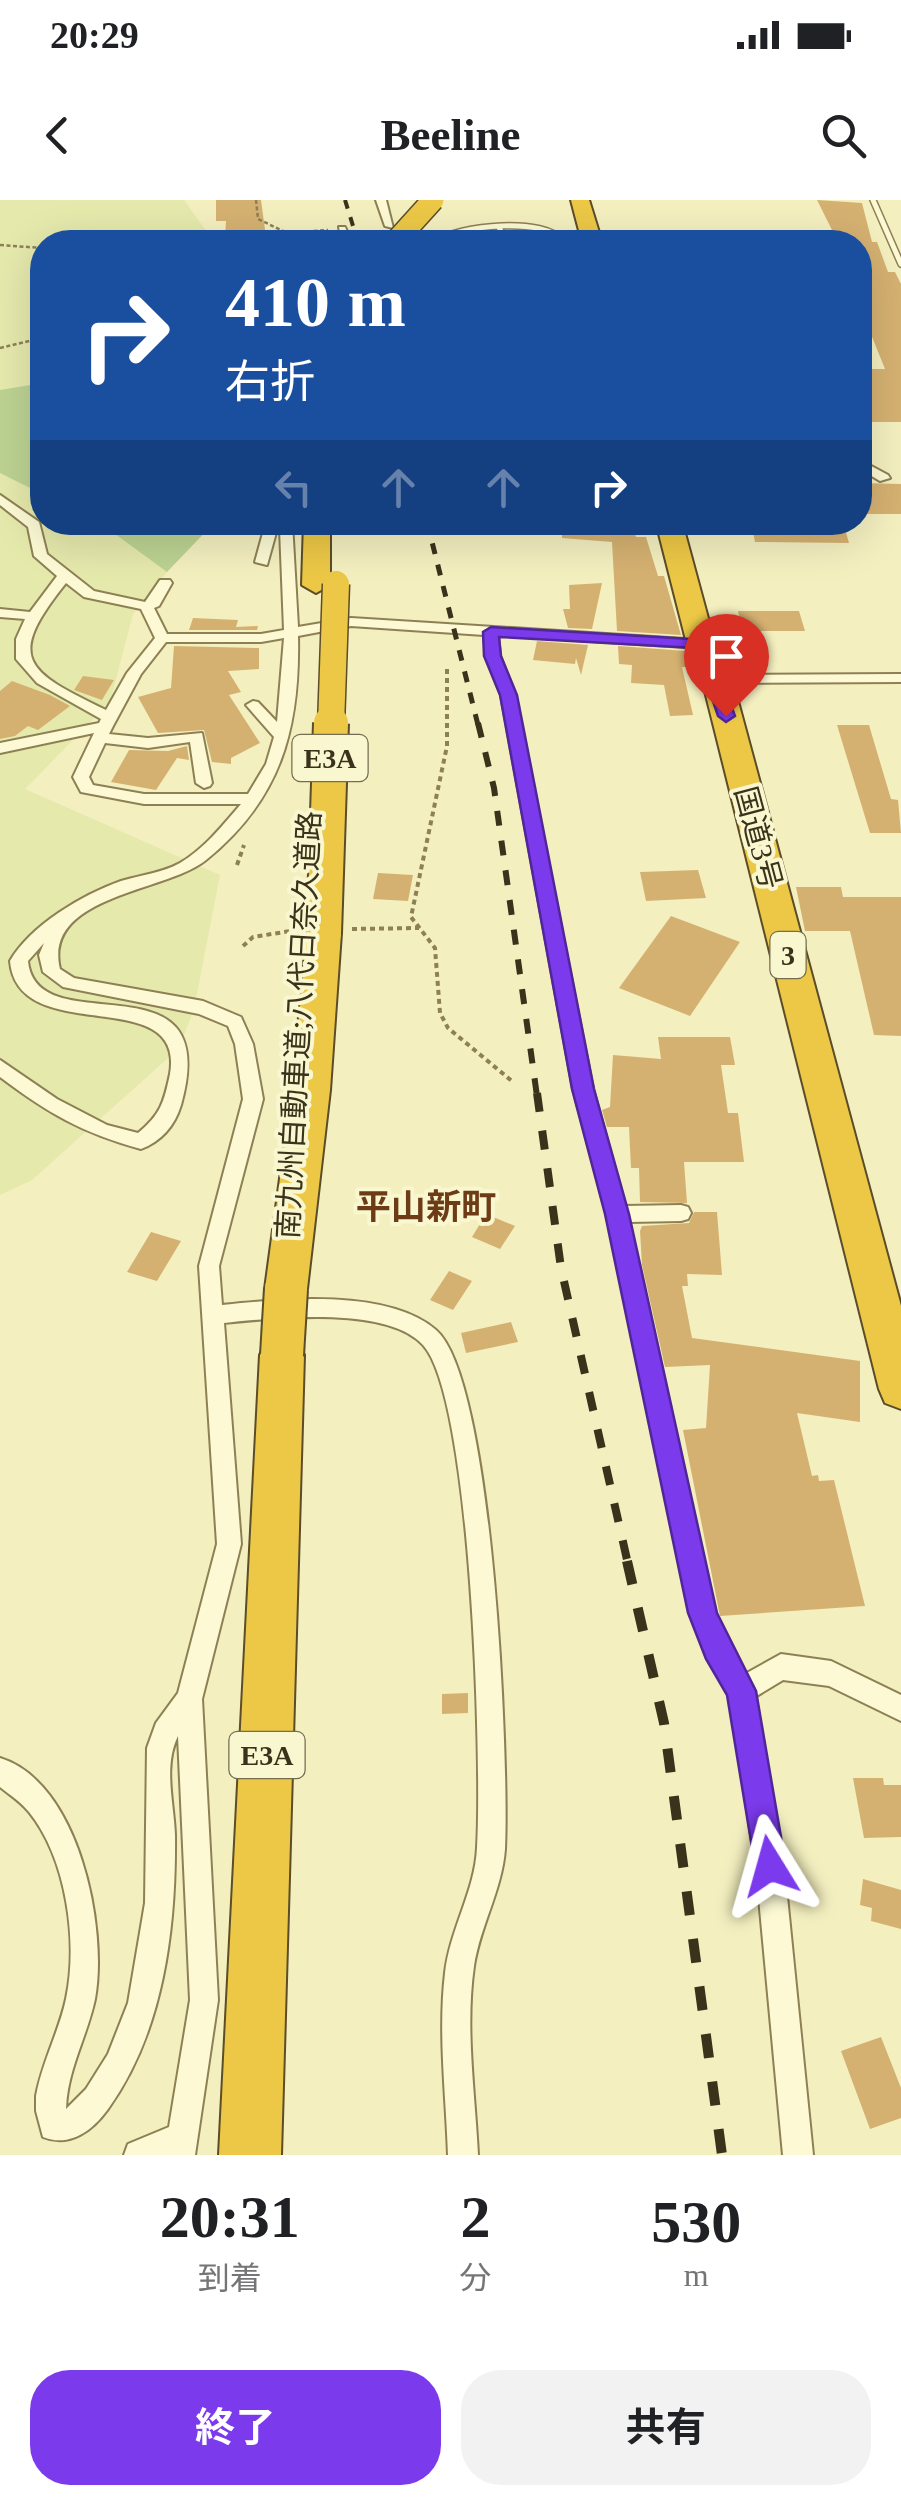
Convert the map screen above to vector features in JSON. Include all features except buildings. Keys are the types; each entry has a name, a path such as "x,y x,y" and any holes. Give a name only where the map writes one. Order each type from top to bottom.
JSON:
{"highway":[{"path":"397,230 433,200"},
{"path":"426,230 453,200"},
{"path":"580,200 589,230"},
{"name":"南九州自動車道;八代日奈久道路","path":"250,2155 282,1355 286,1288 311,1090 326,584 319,535"},
{"name":"南九州自動車道;八代日奈久道路","path":"326,584 337,535"},
{"name":"国道3号","path":"672,535 701,644 716,679 901,1389"}],"street":[{"path":"380,200 391,230"},
{"path":"872,471 884,478"},
{"path":"0,499 30,523"},
{"path":"36,535 40,556 104,600 146,606 154,603 165,583"},
{"path":"262,562 274,535"},
{"path":"0,1067 50,1104 102,1130 142,1140 167,1120 181,1055 172,1033 158,1021 40,995 21,977 18,962 28,944 119,888 196,860 278,775 290,635 280,535"},
{"path":"64,576 33,616 20,648 22,662 105,727 148,743 197,736 204,783"},
{"path":"146,606 162,638"},
{"path":"0,613 33,616"},
{"path":"250,800 144,799 86,789 82,777 105,727 140,664 162,638 290,635 351,622 701,644"},
{"path":"491,632 492,656 508,695 583,1089 617,1214 702,1613 716,1649 741,1691 770,1866 798,2155"},
{"path":"140,664 161,672"},
{"path":"716,679 901,678"},
{"path":"253,705 282,738"},
{"path":"0,748 105,727"},
{"path":"60,925 48,955 52,972 68,984 203,1008 235,1022 244,1044 253,1099 209,1266 229,1544 189,1700 204,2000 182,2146 139,2155"},
{"path":"617,1214 681,1213"},
{"path":"211,1315 337,1310 397,1316 431,1338 455,1382 488,1629 492,1852 460,1969 463,2155"},
{"path":"741,1691 781,1667 831,1674 901,1708"},
{"path":"2,1771 40,1804 50,1820 74,1883 84,1939 81,1997 48,2108 54,2126 63,2127 83,2117 116,2071 145,2000 158,1890 161,1750 163,1737 189,1700"}],"lane":[{"path":"872,200 901,264"},
{"path":"468,230 551,230"}],"path":[{"path":"256,200 258,219 280,230"},
{"path":"328,230 342,229"},
{"path":"0,245 30,247"},
{"path":"0,348 30,341"},
{"path":"447,670 447,746 411,917 434,948 440,1013 448,1028 513,1082"}],"green space":[{"path":"0,200 184,200 205,230 30,230 30,385 0,390"},
{"path":"30,385 30,488 0,473 0,390"},
{"path":"0,473 30,488 30,535 116,535 167,572 133,614 110,702 25,789 220,875 194,1009 179,1048 32,1180 0,1195"},
{"path":"116,535 202,535 167,572"}],"railway":[{"path":"345,200 354,230"},
{"path":"430,535 478,725"},
{"path":"478,723 494,788 537,1096"},
{"path":"537,1093 561,1268 628,1564"},
{"path":"627,1561 664,1723 722,2155"}],"district":[{"name":"平山新町","path":"426,1207"}],"route":[{"path":"726,716 701,644 491,632 492,656 508,695 583,1089 617,1214 702,1613 716,1649 741,1691 752,1736 770,1866"}]}
